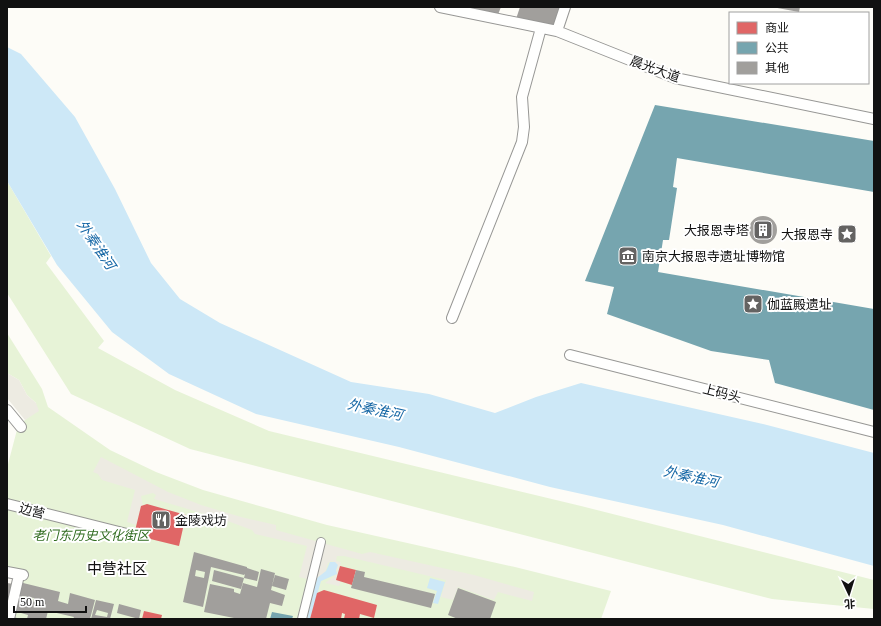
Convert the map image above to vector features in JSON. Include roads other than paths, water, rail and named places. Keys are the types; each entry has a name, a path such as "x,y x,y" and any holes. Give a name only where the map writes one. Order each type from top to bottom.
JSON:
{"street":[{"name":"晨光大道","path":"440,7 557,31 675,78 874,119"},
{"path":"557,31 566,7"},
{"path":"452,318 522,142 524,126 522,97 541,28"},
{"name":"上码头","path":"570,354 874,432"},
{"path":"7,410 21,427"},
{"name":"边营","path":"7,504 127,534"},
{"path":"302,619 320,542"},
{"path":"7,572 21,575 9,619"}],"water":[{"name":"外秦淮河","path":"7,47 21,54 75,117 115,189 151,263 180,299 220,323 351,382 429,394 495,413 536,397 581,383 767,425 874,453 874,566 723,525 550,487 399,447 256,414 169,374 112,332 57,265 7,181"},
{"path":"330,562 335,562 338,565 336,570 337,574 321,581 310,619 307,619 317,578 326,571"},
{"path":"430,578 445,582 438,604 433,603 437,591 427,588"}],"place":[{"name":"大报恩寺塔","path":"763,230"},
{"name":"大报恩寺","path":"847,234"},
{"name":"南京大报恩寺遗址博物馆","path":"628,256"},
{"name":"伽蓝殿遗址","path":"753,304"},
{"name":"金陵戏坊","path":"161,520"}],"district":[{"name":"中营社区","path":"117,569"}],"park label":[{"name":"老门东历史文化街区","path":"91,535"}]}
